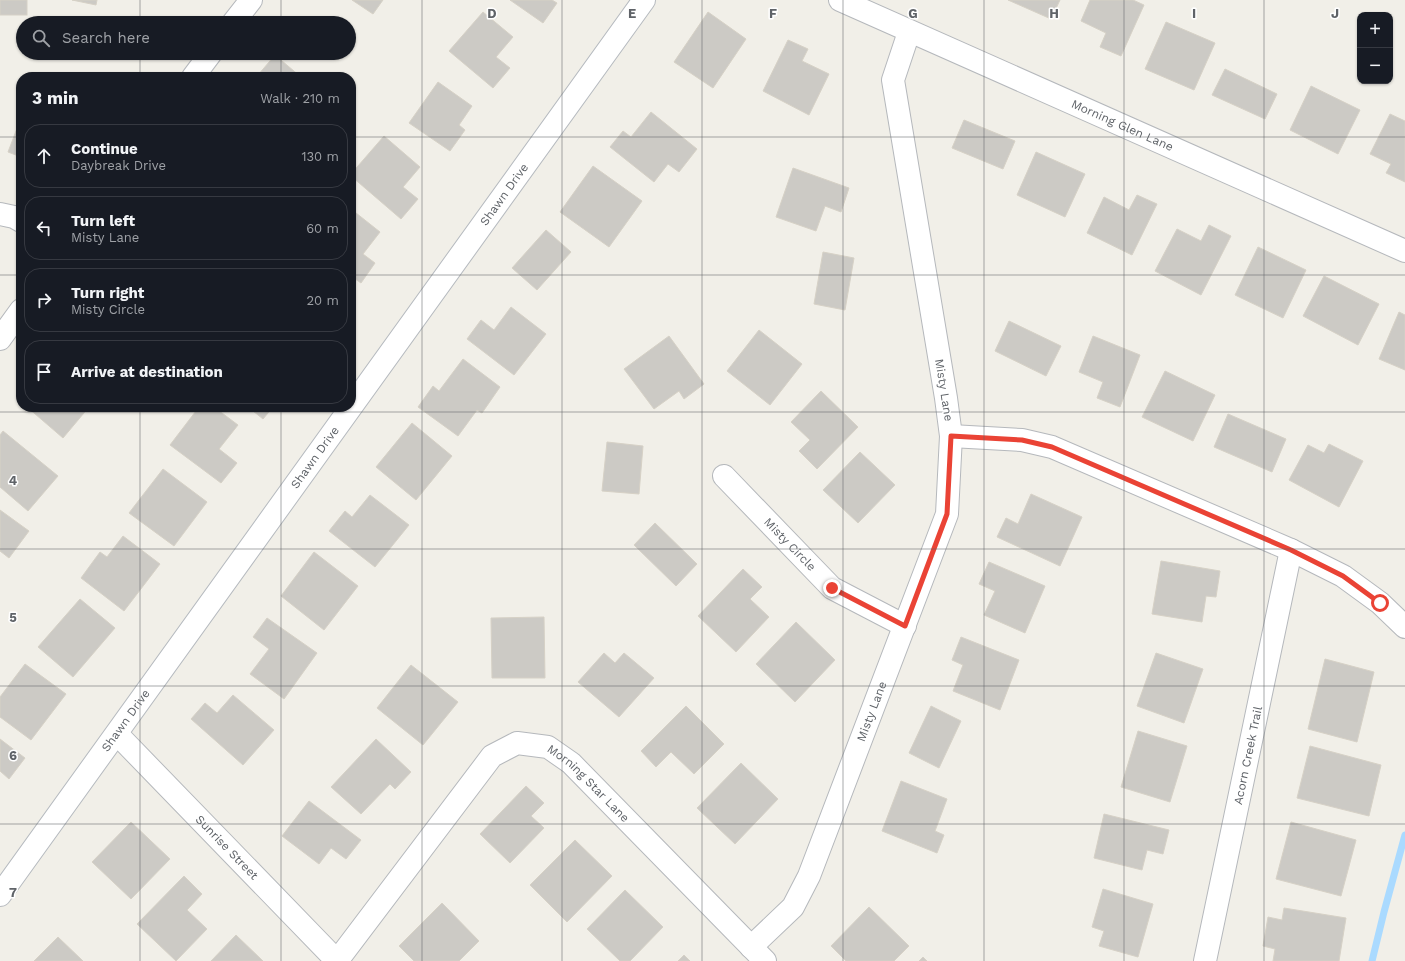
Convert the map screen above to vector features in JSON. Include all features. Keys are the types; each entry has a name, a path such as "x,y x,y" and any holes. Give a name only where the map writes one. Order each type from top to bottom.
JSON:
{"street":[{"path":"238,16 250,0"},
{"name":"Shawn Drive","path":"356,401 644,0"},
{"name":"Morning Glen Lane","path":"840,0 1405,252"},
{"name":"Misty Lane","path":"758,954 793,907 809,876 947,514 951,436 946,398 892,80 909,32"},
{"path":"197,72 206,60"},
{"path":"0,214 16,218"},
{"path":"0,340 16,317"},
{"name":"Shawn Drive","path":"0,895 348,412"},
{"path":"951,436 1022,440 1052,447 1291,550 1343,576 1380,603 1405,627"},
{"name":"Misty Circle","path":"724,476 832,588 905,626"},
{"name":"Acorn Creek Trail","path":"1205,961 1291,550"},
{"name":"Sunrise Street","path":"117,734 337,961"},
{"name":"Morning Star Lane","path":"337,961 492,756 517,743 548,747 571,762 758,954"}],"building":[{"path":"0,0 27,0 27,15 0,15"},
{"path":"72,0 97,0 96,5"},
{"path":"352,0 383,0 373,14"},
{"path":"510,0 552,0 557,3 543,23"},
{"path":"1008,0 1060,0 1051,19"},
{"path":"1090,0 1133,0 1144,5 1121,56 1100,47 1106,33 1081,21"},
{"path":"483,12 513,37 496,57 510,68 493,88 449,51"},
{"path":"708,12 746,39 713,88 674,62"},
{"path":"1166,22 1215,43 1194,90 1145,69"},
{"path":"788,40 808,49 802,61 829,74 809,115 763,91"},
{"path":"271,60 281,60 295,72 261,72"},
{"path":"1225,69 1277,94 1265,119 1212,95"},
{"path":"438,82 472,106 459,125 465,130 450,151 409,123"},
{"path":"1311,86 1360,110 1338,154 1290,130"},
{"path":"651,112 697,149 679,172 668,164 654,182 610,147 623,131 631,137"},
{"path":"1390,114 1405,121 1405,182 1386,173 1391,164 1370,154"},
{"path":"964,120 1015,141 1003,169 952,148"},
{"path":"16,131 16,155 8,152"},
{"path":"384,136 420,167 403,187 418,199 401,219 356,180 356,168"},
{"path":"1036,152 1085,174 1065,217 1017,195"},
{"path":"593,166 642,201 609,247 560,212"},
{"path":"793,168 849,188 841,212 825,206 816,231 776,217"},
{"path":"1137,195 1157,204 1132,255 1087,233 1104,197 1129,210"},
{"path":"356,213 380,232 363,254 375,263 361,283 356,280"},
{"path":"1209,225 1231,236 1201,295 1155,271 1177,229 1201,241"},
{"path":"546,230 571,252 537,290 512,268"},
{"path":"1258,247 1306,270 1283,318 1235,295"},
{"path":"823,252 854,258 845,310 814,304"},
{"path":"1324,276 1379,304 1358,345 1303,316"},
{"path":"511,307 546,334 514,375 467,339 481,320 494,330"},
{"path":"1399,312 1405,315 1405,370 1379,359"},
{"path":"1009,321 1061,346 1046,376 995,351"},
{"path":"759,330 802,364 770,405 727,371"},
{"path":"669,336 704,384 684,399 679,391 654,409 624,369"},
{"path":"1093,336 1140,355 1120,407 1097,398 1103,382 1079,372"},
{"path":"463,359 500,387 482,413 477,410 458,436 418,407 433,386 439,391"},
{"path":"1165,371 1215,395 1193,441 1142,417"},
{"path":"821,391 858,427 817,469 799,451 810,440 791,422"},
{"path":"33,412 85,412 63,438"},
{"path":"195,412 221,412 238,425 219,449 237,463 221,483 170,445"},
{"path":"254,412 269,412 263,419"},
{"path":"1228,414 1286,439 1272,472 1214,447"},
{"path":"412,423 452,456 416,500 376,467"},
{"path":"3,431 58,476 28,511 0,487 0,435"},
{"path":"607,442 643,446 639,494 602,491"},
{"path":"1329,444 1363,461 1339,507 1289,480 1308,445 1324,453"},
{"path":"860,452 895,485 858,523 823,490"},
{"path":"163,469 207,502 174,546 129,513"},
{"path":"1031,494 1082,517 1060,566 997,537 1006,518 1018,524"},
{"path":"370,495 409,525 375,567 329,531 345,511 352,517"},
{"path":"0,510 29,531 9,558 0,551"},
{"path":"655,523 697,564 676,586 634,545"},
{"path":"123,536 160,564 124,611 81,578 100,552 107,557"},
{"path":"314,552 358,586 324,630 281,596"},
{"path":"1161,561 1220,571 1216,597 1206,596 1202,622 1152,614"},
{"path":"989,562 1045,586 1025,633 984,615 995,591 979,584"},
{"path":"743,569 762,587 750,599 769,617 736,652 698,616"},
{"path":"80,599 115,628 73,677 38,647"},
{"path":"544,617 545,678 492,678 491,618"},
{"path":"267,618 317,653 284,699 250,674 269,649 253,637"},
{"path":"796,622 835,660 795,702 756,664"},
{"path":"961,637 1019,660 1000,710 953,691 963,665 952,660"},
{"path":"604,653 615,663 624,653 654,678 619,717 578,682"},
{"path":"1156,653 1203,669 1184,723 1137,706"},
{"path":"1325,659 1374,672 1357,742 1308,729"},
{"path":"25,664 66,694 31,740 0,717 0,697"},
{"path":"411,665 458,702 423,745 377,708"},
{"path":"233,695 274,730 243,765 191,719 205,703 217,713"},
{"path":"686,706 724,744 694,774 671,752 656,767 641,751"},
{"path":"931,706 961,721 939,768 909,753"},
{"path":"1138,731 1187,746 1170,802 1121,787"},
{"path":"0,739 25,758 9,779 0,771"},
{"path":"376,739 411,772 395,789 390,784 361,814 331,787"},
{"path":"1310,746 1381,765 1369,816 1297,798"},
{"path":"741,763 778,799 735,844 697,808"},
{"path":"901,781 947,799 935,831 944,835 937,853 882,831"},
{"path":"526,786 544,803 531,816 544,828 510,863 480,834"},
{"path":"309,801 361,840 346,859 331,848 319,864 282,836"},
{"path":"1104,814 1169,830 1163,854 1147,850 1142,870 1094,858"},
{"path":"131,822 170,859 131,899 92,862"},
{"path":"1291,822 1356,840 1341,896 1276,879"},
{"path":"575,840 612,876 567,922 530,885"},
{"path":"184,876 202,894 187,910 207,929 176,961 137,924"},
{"path":"1103,889 1153,904 1138,957 1099,946 1104,931 1092,927"},
{"path":"625,890 663,927 630,961 620,961 587,929"},
{"path":"442,903 479,941 459,961 414,961 399,946"},
{"path":"869,907 909,946 894,961 846,961 831,946"},
{"path":"1284,908 1346,918 1339,961 1273,961 1275,949 1263,946 1268,917 1282,920"},
{"path":"236,935 263,961 211,961"},
{"path":"58,937 83,961 34,961"},
{"path":"684,955 690,961 678,961"},
{"path":"923,957 927,961 919,961"}],"waterway":[{"path":"1372,961 1405,835"}],"route":[{"path":"832,588 905,626 947,514 951,436 1022,440 1052,447 1291,550 1343,576 1380,603"}]}
